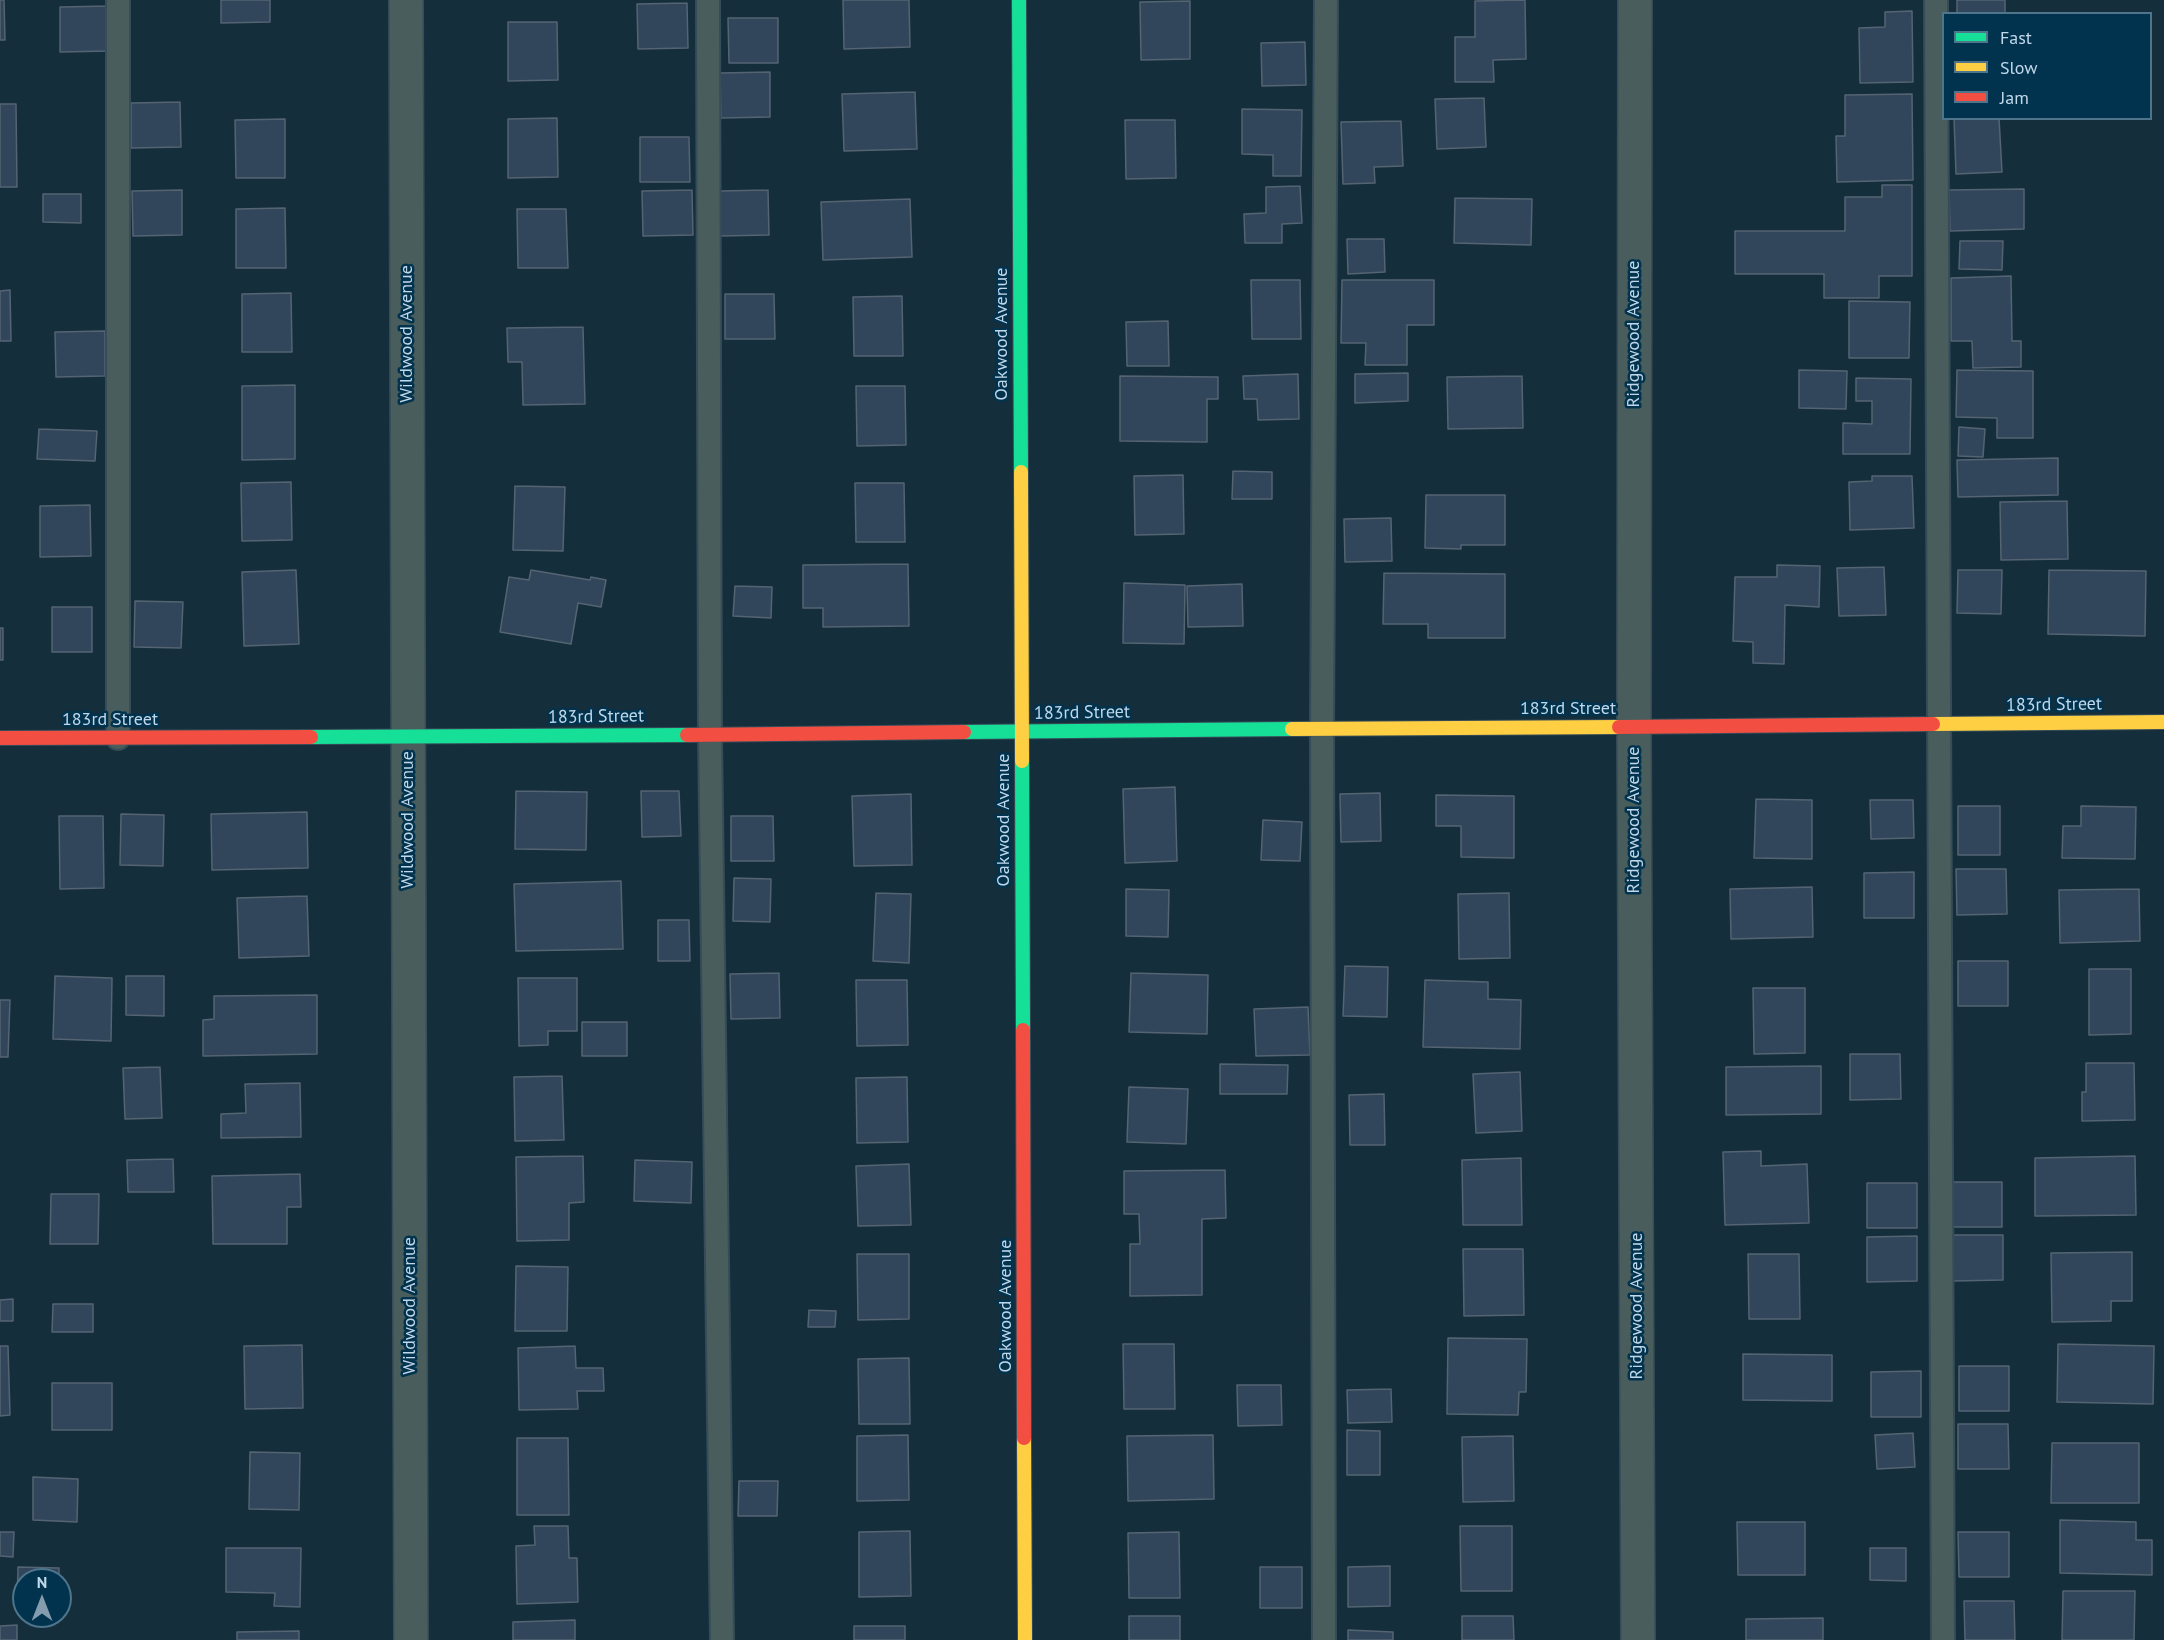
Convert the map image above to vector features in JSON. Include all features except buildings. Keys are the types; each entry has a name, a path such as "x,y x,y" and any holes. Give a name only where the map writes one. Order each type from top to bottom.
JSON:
{"street":[{"name":"Wildwood Avenue","path":"406,0 411,1640"},
{"name":"Oakwood Avenue","path":"1018,0 1025,1640"},
{"name":"Ridgewood Avenue","path":"1635,0 1634,727 1638,1640"},
{"name":"183rd Street","path":"0,738 408,737 2164,722"}],"lane":[{"path":"118,0 118,738"},
{"path":"708,0 710,734 722,1640"},
{"path":"1324,1640 1322,729 1326,0"},
{"path":"1936,0 1943,1640"}],"traffic: fast":[{"path":"1019,0 1021,472"},
{"path":"964,732 1292,729"},
{"path":"311,737 687,735"},
{"path":"1022,761 1023,1030"}],"traffic: slow":[{"path":"1021,472 1022,761"},
{"path":"1933,724 2164,722"},
{"path":"1292,729 1619,727"},
{"path":"1024,1438 1025,1640"}],"traffic: jam":[{"path":"1619,727 1933,724"},
{"path":"687,735 964,732"},
{"path":"0,738 311,737"},
{"path":"1023,1030 1024,1438"}]}
